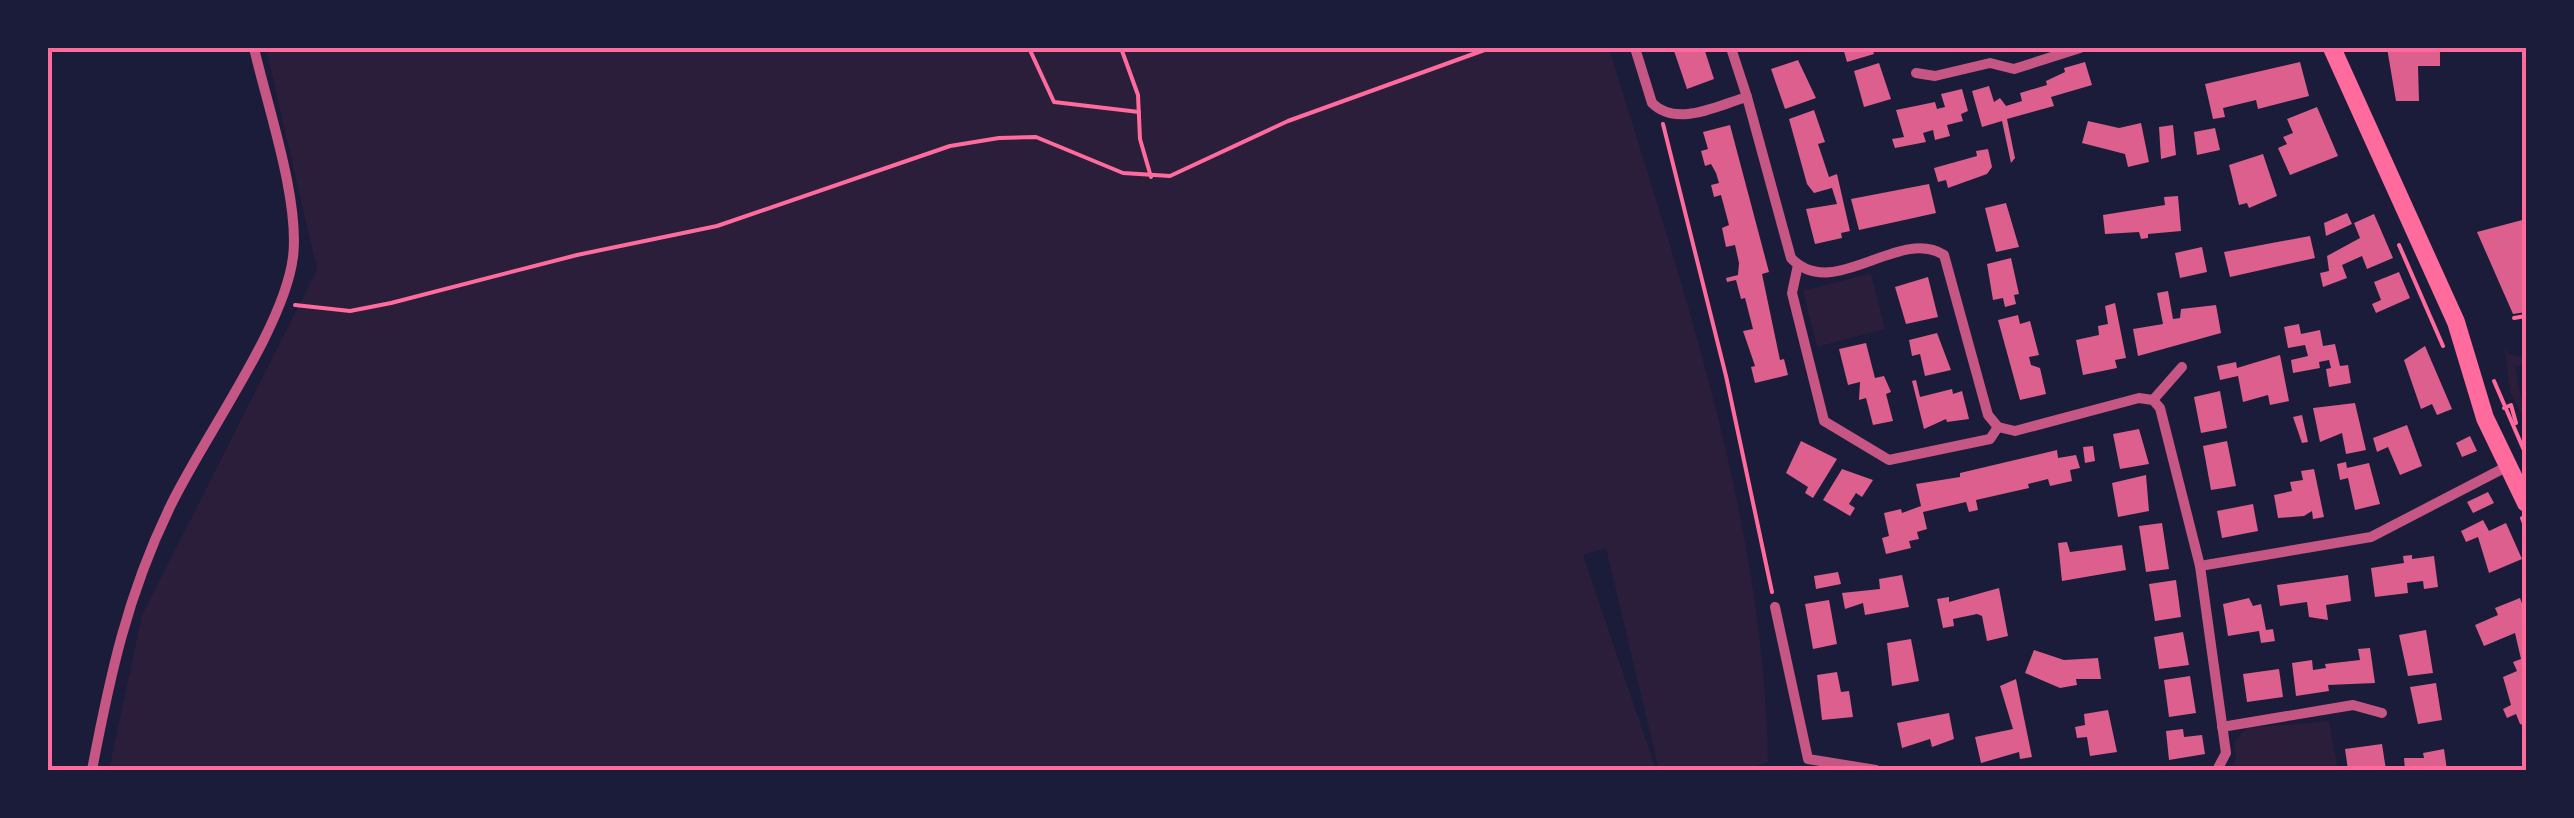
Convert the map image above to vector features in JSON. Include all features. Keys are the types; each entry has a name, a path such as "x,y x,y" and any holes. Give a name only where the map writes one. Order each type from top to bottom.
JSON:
{"main road":[{"path":"2332,48 2456,322 2485,418 2526,503"}],"street":[{"path":"92,770 116,643 134,587 170,506 280,301 293,258 294,226 254,48"},
{"path":"1635,48 1652,104 1658,110 1680,116 1747,97"},
{"path":"1730,48 1791,258 1798,265 1821,274 1926,248 1944,256 1988,415 1998,427 2015,431 2139,398 2153,400"},
{"path":"1916,74 1934,76 1990,63 2014,69 2080,48"},
{"path":"1798,265 1792,293 1824,422 1889,460 1990,439 1998,427"},
{"path":"2153,400 2182,368"},
{"path":"2153,400 2164,418 2200,566 2226,753 2217,770"},
{"path":"2200,566 2371,537 2508,466"},
{"path":"1775,607 1808,759 1876,770"},
{"path":"2222,727 2353,706 2382,713"}],"path":[{"path":"1029,48 1054,102 1139,112"},
{"path":"1121,48 1138,95 1140,139 1151,177"},
{"path":"280,301 318,310 391,304 576,255 717,226 950,146 1000,138 1056,142 1123,173 1170,176 1304,115 1490,48"},
{"path":"1658,110 1726,376 1775,607"},
{"path":"2398,243 2444,350"},
{"path":"2514,318 2526,316"},
{"path":"2501,410 2511,406 2516,423"}],"shaded area":[{"path":"266,48 1609,48 1689,311 1735,490 1763,670 1768,762 1743,770 1659,770 1606,548 1583,555 1656,770 109,770 142,615 317,270"},
{"path":"1871,273 1885,329 1817,347 1803,291"},
{"path":"2505,346 2509,354 2526,358 2526,364 2515,366 2522,403 2526,402 2526,422 2510,392"},
{"path":"2329,721 2338,770 2228,770 2236,759 2234,742 2247,728"}],"building":[{"path":"1673,48 1704,48 1714,79 1687,89"},
{"path":"1843,48 1872,48 1874,54 1847,62"},
{"path":"2387,48 2440,48 2440,66 2418,66 2419,101 2396,101"},
{"path":"1798,60 1816,98 1785,109 1771,69"},
{"path":"2085,62 2092,85 2051,97 2054,106 2007,119 2015,158 2011,163 2002,121 1982,127 1972,91 1989,86 1994,102 2000,98 2006,106 2022,101 2020,93 2047,85 2046,81 2065,72 2064,68"},
{"path":"2300,62 2309,96 2258,109 2256,100 2223,108 2225,117 2213,119 2205,84"},
{"path":"1879,63 1891,99 1864,107 1854,71"},
{"path":"1962,89 1968,111 1961,114 1963,121 1947,125 1950,136 1935,140 1933,130 1923,133 1926,142 1895,148 1892,139 1904,137 1896,110 1935,102 1937,109 1945,107 1941,94"},
{"path":"2317,107 2338,156 2290,175 2278,148 2287,144 2283,137 2293,133 2287,119"},
{"path":"1814,110 1825,142 1818,144 1829,177 1837,174 1850,231 1841,233 1842,238 1815,244 1806,209 1837,204 1832,188 1814,193 1807,184 1789,119"},
{"path":"2088,121 2119,128 2141,123 2149,162 2128,167 2125,154 2082,143"},
{"path":"1730,125 1769,272 1762,274 1780,360 1784,359 1788,375 1755,383 1751,367 1755,366 1743,331 1753,329 1745,298 1741,299 1736,280 1727,282 1726,278 1738,275 1735,245 1726,247 1722,228 1729,225 1721,195 1714,197 1711,185 1719,183 1711,164 1705,166 1701,151 1708,149 1703,132"},
{"path":"2173,125 2176,155 2161,159 2159,127"},
{"path":"2215,128 2220,150 2197,155 2194,132"},
{"path":"1988,149 1992,167 1987,174 1948,188 1946,180 1938,182 1934,168"},
{"path":"2263,154 2277,196 2249,208 2247,203 2239,205 2229,165"},
{"path":"1929,184 1936,213 1859,230 1851,199"},
{"path":"2178,196 2181,231 2148,234 2148,238 2141,239 2139,232 2105,234 2103,215 2165,205 2164,197"},
{"path":"2006,203 2019,247 1996,252 1985,208"},
{"path":"2347,213 2352,224 2326,236 2324,223"},
{"path":"2374,214 2393,258 2367,269 2362,256 2342,265 2347,278 2323,287 2320,273 2329,271 2327,256 2360,238 2354,223"},
{"path":"2526,219 2526,312 2513,314 2477,232"},
{"path":"2310,236 2315,258 2230,277 2224,252"},
{"path":"2202,247 2207,272 2180,278 2175,253"},
{"path":"2011,258 2019,294 2014,295 2016,304 2005,307 2003,298 1993,300 1987,264"},
{"path":"2399,272 2410,298 2376,313 2372,304 2381,300 2374,282"},
{"path":"1928,277 1938,317 1906,324 1895,287"},
{"path":"2168,291 2173,319 2180,318 2181,309 2216,305 2221,333 2138,356 2133,329 2163,324 2157,293"},
{"path":"2115,303 2126,358 2115,360 2117,368 2083,375 2076,340 2099,335 2098,326 2108,324 2105,306"},
{"path":"2018,315 2020,324 2030,321 2039,355 2029,357 2031,365 2040,368 2046,394 2020,400 1998,320"},
{"path":"2299,324 2301,334 2320,330 2323,346 2335,344 2340,366 2348,365 2351,383 2329,387 2329,360 2319,362 2320,368 2293,373 2291,360 2308,356 2305,345 2288,348 2284,327"},
{"path":"1937,333 1951,370 1925,376 1920,354 1912,356 1909,340"},
{"path":"1866,343 1875,378 1884,376 1891,392 1886,394 1893,421 1873,425 1866,398 1859,400 1860,382 1848,385 1839,349"},
{"path":"2425,346 2452,409 2437,415 2432,404 2421,409 2404,360"},
{"path":"2280,355 2289,401 2270,405 2268,395 2243,402 2238,376 2220,380 2217,366 2236,362 2237,368"},
{"path":"1916,380 1920,397 1952,389 1953,394 1962,391 1969,419 1946,419 1924,429 1912,381"},
{"path":"2220,391 2227,428 2201,433 2194,397"},
{"path":"2355,403 2366,450 2346,454 2342,433 2320,442 2313,408"},
{"path":"2302,415 2308,442 2302,443 2293,417"},
{"path":"2407,425 2422,466 2400,475 2388,447 2377,452 2373,438"},
{"path":"2139,429 2149,464 2120,469 2113,434"},
{"path":"2470,436 2477,451 2462,457 2456,443"},
{"path":"1801,441 1837,459 1813,498 1805,493 1808,487 1786,473"},
{"path":"2227,441 2236,486 2211,490 2203,446"},
{"path":"2093,446 2095,461 2085,463 2083,447"},
{"path":"2057,450 2058,458 2076,455 2080,468 2070,470 2072,481 2050,486 2048,479 2028,484 2029,488 1976,500 1978,510 1969,512 1966,502 1923,512 1927,529 1917,532 1919,539 1909,541 1911,548 1886,554 1882,538 1889,536 1884,513 1901,509 1902,513 1921,506 1916,484 1960,477 1960,473"},
{"path":"2346,462 2347,468 2369,463 2380,504 2355,510 2348,478 2340,480 2337,464"},
{"path":"1842,469 1873,480 1862,497 1856,493 1849,504 1855,508 1850,516 1823,500"},
{"path":"2314,469 2324,517 2313,519 2312,511 2304,516 2278,518 2274,495 2292,491 2290,482 2303,480 2301,471"},
{"path":"2146,475 2149,511 2118,517 2112,483"},
{"path":"2488,492 2494,503 2473,513 2467,502"},
{"path":"2253,504 2258,531 2222,538 2217,511"},
{"path":"2483,520 2489,531 2506,523 2522,559 2489,573 2478,537 2466,542 2461,531"},
{"path":"2162,523 2169,569 2146,572 2139,526"},
{"path":"2067,542 2070,552 2122,545 2126,570 2062,581 2058,543"},
{"path":"2412,555 2412,559 2434,556 2438,587 2424,589 2423,581 2407,583 2408,593 2375,597 2371,568 2404,563 2403,556"},
{"path":"1838,572 1841,584 1816,589 1814,576"},
{"path":"1902,575 1909,607 1865,615 1863,603 1845,609 1842,593 1880,589 1879,579"},
{"path":"2348,575 2351,601 2326,605 2328,620 2309,617 2307,602 2280,606 2277,585"},
{"path":"2176,580 2181,617 2155,621 2149,584"},
{"path":"1999,588 2008,636 1987,641 1982,616 1977,614 1953,619 1954,626 1943,628 1937,599 1949,597 1949,602"},
{"path":"2249,598 2253,606 2261,604 2266,630 2273,629 2275,641 2261,643 2259,631 2228,636 2223,604"},
{"path":"2520,598 2526,614 2526,726 2520,724 2516,714 2507,718 2503,709 2511,705 2503,677 2517,671 2513,662 2521,659 2515,633 2484,646 2475,625 2498,615 2495,608"},
{"path":"1829,600 1837,644 1813,649 1805,604"},
{"path":"2426,630 2433,673 2408,676 2399,635"},
{"path":"2183,632 2189,665 2159,669 2154,637"},
{"path":"1911,639 1919,681 1892,686 1887,643"},
{"path":"2370,648 2375,683 2328,685 2329,691 2296,696 2292,663 2312,660 2313,670 2326,668 2325,664 2360,660 2358,649"},
{"path":"2034,650 2064,660 2098,658 2101,679 2076,679 2077,685 2060,688 2025,673"},
{"path":"2279,669 2283,697 2247,702 2243,674"},
{"path":"1837,672 1841,692 1849,691 1853,717 1822,720 1817,675"},
{"path":"2190,676 2196,713 2169,717 2164,680"},
{"path":"2016,679 2032,757 2020,759 2019,752 1981,763 1975,737 2013,729 2000,686"},
{"path":"2436,683 2442,720 2418,724 2410,687"},
{"path":"2108,710 2117,752 2090,756 2087,737 2077,738 2075,727 2085,725 2084,714"},
{"path":"1949,713 1954,739 1932,747 1930,739 1902,748 1897,723"},
{"path":"2183,729 2184,737 2202,735 2205,754 2169,760 2166,731"},
{"path":"2382,744 2386,770 2348,770 2345,749"},
{"path":"2444,749 2447,770 2405,770 2404,758 2424,758 2423,753"}]}
